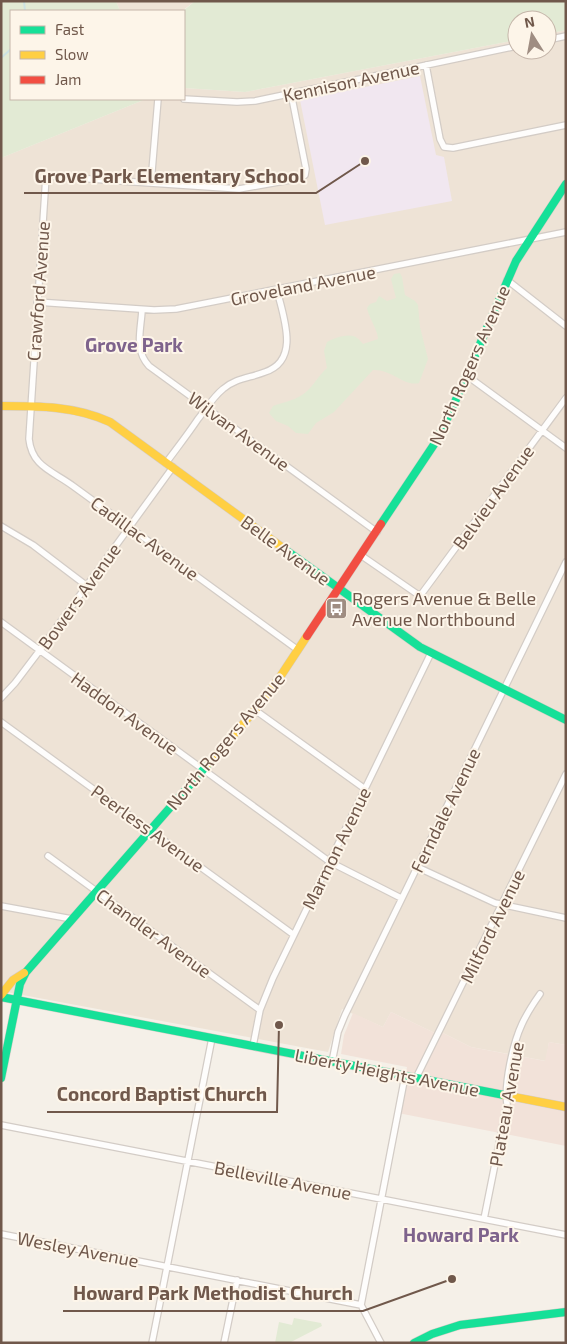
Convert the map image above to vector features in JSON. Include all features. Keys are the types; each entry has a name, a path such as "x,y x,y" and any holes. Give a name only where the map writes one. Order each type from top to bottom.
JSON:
{"street":[{"name":"Kennison Avenue","path":"185,99 246,102 507,48"},
{"path":"426,65 440,139 444,147 453,148 566,125"},
{"path":"158,100 151,183 239,189 301,178 305,175 306,169 291,93"},
{"name":"Crawford Avenue","path":"31,406 46,176 151,183"},
{"name":"North Rogers Avenue","path":"1,1078 21,980 26,972 255,710 298,650 435,444 507,280 529,240 566,184"},
{"name":"Groveland Avenue","path":"37,302 142,310 176,309 566,232"},
{"path":"507,280 566,326"},
{"name":"Bowers Avenue","path":"1,698 15,683 87,586 216,396 231,383 239,379 271,370 285,356 287,343 278,290"},
{"name":"Wilvan Avenue","path":"142,310 139,346 144,360 377,532"},
{"path":"466,375 566,448"},
{"name":"Belvieu Avenue","path":"362,556 420,596 566,398"},
{"name":"Belle Avenue","path":"1,406 76,409 100,416 121,429 431,653 566,720"},
{"name":"Cadillac Avenue","path":"31,406 30,444 33,455 40,464 129,526 298,650"},
{"path":"1,526 34,545 87,586"},
{"name":"Ferndale Avenue","path":"332,1062 338,1032 345,1014 566,562"},
{"name":"Haddon Avenue","path":"1,622 330,862 402,898"},
{"name":"Marmon Avenue","path":"253,1046 260,1010 268,988 431,653"},
{"path":"255,710 365,789"},
{"name":"Peerless Avenue","path":"1,722 294,935"},
{"name":"Milford Avenue","path":"416,1078 566,774"},
{"name":"Chandler Avenue","path":"48,856 260,1010"},
{"path":"417,867 494,903 566,918"},
{"path":"1,906 72,919"},
{"path":"1,996 13,980 26,972"},
{"name":"Plateau Avenue","path":"484,1219 507,1104 506,1087 518,1035 525,1018 540,994"},
{"name":"Liberty Heights Avenue","path":"1,996 566,1107"},
{"path":"152,1343 212,1038"},
{"path":"381,1343 362,1305 405,1076"},
{"name":"Belleville Avenue","path":"1,1125 566,1235"},
{"name":"Wesley Avenue","path":"1,1234 362,1305"},
{"path":"224,1343 237,1280"},
{"path":"414,1343 432,1334 460,1325 566,1312"}],"shaded area":[{"path":"116,1 195,1 183,10 120,10"},
{"path":"566,30 566,1045 549,1042 546,1061 471,1047 441,1032 439,1035 391,1012 383,1027 342,1009 328,1052 1,991 1,158 144,100 185,100 185,88 245,92 507,42 507,60 557,60 557,32"},
{"path":"420,76 436,155 444,157 452,201 325,225 300,100"},
{"path":"391,1012 439,1035 441,1032 471,1047 545,1061 549,1042 566,1045 566,1146 398,1113 407,1067 341,1054 344,1035 353,1013 383,1027"}],"green space":[{"path":"1,1 116,1 120,10 10,10 10,100 144,100 1,158"},
{"path":"195,1 566,1 566,30 557,32 557,10 507,10 507,42 245,92 185,88 185,10"},
{"path":"400,273 405,295 418,305 420,327 428,359 419,383 408,383 386,372 373,370 334,412 316,423 308,434 296,433 288,426 276,421 269,413 273,406 302,395 327,368 324,351 327,342 346,336 354,336 363,344 378,339 367,308 370,304 376,302 379,296 387,301 396,298 391,279 394,274"},
{"path":"294,1318 321,1323 322,1326 289,1343 275,1343 279,1322 292,1325"}],"waterway":[{"path":"24,1 25,10"},
{"path":"1,58 10,50"}],"traffic: fast":[{"path":"381,524 435,443 451,411 516,261 566,184"},
{"path":"283,548 420,647 566,720"},
{"path":"1,1078 20,984 26,972 209,763"},
{"path":"1,997 504,1095"},
{"path":"414,1343 432,1334 460,1325 566,1312"}],"traffic: slow":[{"path":"1,406 57,408 84,413 110,422 283,548"},
{"path":"209,763 255,710 307,636"},
{"path":"1,995 13,980 24,973"},
{"path":"504,1095 566,1107"}],"traffic: jam":[{"path":"307,636 381,524"}],"place":[{"name":"Grove Park Elementary School","path":"365,161"},
{"name":"Rogers Avenue & Belle Avenue Northbound","path":"336,608"},
{"name":"Concord Baptist Church","path":"279,1025"},
{"name":"Howard Park Methodist Church","path":"452,1279"}],"district":[{"name":"Grove Park","path":"134,344"},
{"name":"Howard Park","path":"461,1234"}]}
